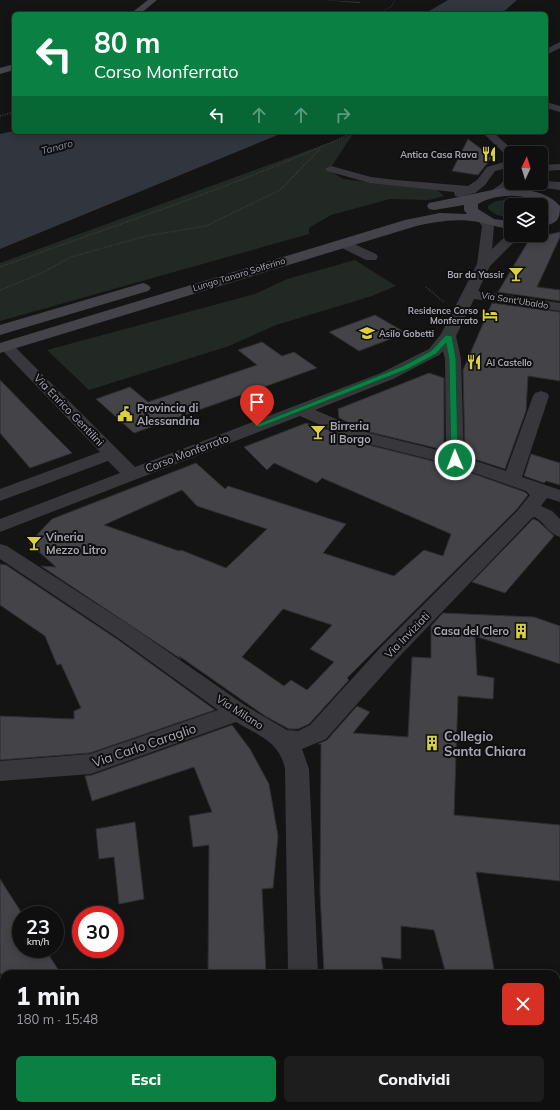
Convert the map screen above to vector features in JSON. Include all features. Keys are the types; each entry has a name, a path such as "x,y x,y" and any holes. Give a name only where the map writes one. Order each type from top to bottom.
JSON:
{"main road":[{"path":"137,12 153,0"},
{"path":"0,71 12,68"},
{"name":"Lungo Tanaro Solferino","path":"289,245 407,211 443,205 472,195 514,193 538,198"},
{"path":"472,195 470,208 482,219"},
{"path":"548,200 556,212 550,222"},
{"name":"Lungo Tanaro Solferino","path":"3,347 343,243 432,218 482,219 504,224"},
{"path":"0,330 156,284"}],"street":[{"path":"548,51 558,47"},
{"path":"548,106 560,109"},
{"path":"489,134 504,148"},
{"path":"331,169 376,181 472,195 482,184 491,169 504,166"},
{"path":"548,168 560,167"},
{"path":"548,185 560,186"},
{"path":"494,193 504,187"},
{"path":"528,190 544,198"},
{"name":"Corso Monferrato","path":"0,526 406,367 434,352 448,336 484,264 488,226 482,219"},
{"name":"Corso Monferrato","path":"484,264 508,242"},
{"path":"343,243 371,257"},
{"name":"Via Sant'Ubaldo","path":"470,294 560,307"},
{"path":"448,336 453,359 455,460"},
{"name":"Via Enrico Gentilini","path":"3,347 131,474"},
{"path":"512,480 541,396"},
{"path":"299,409 363,437 455,460 532,486 560,498"},
{"path":"0,495 112,454"},
{"name":"Via Inviziati","path":"283,740 300,740 318,732 388,654 545,519 538,490 532,486"},
{"path":"545,519 542,509 542,502 548,499 560,498"},
{"name":"Via Milano","path":"0,550 126,633 238,712 283,740 292,752 297,769 303,970"},
{"name":"Via Carlo Caraglio","path":"0,771 91,764 238,712"}],"lane":[{"path":"324,0 359,2"}],"path":[{"path":"382,12 392,6 395,0"},
{"path":"0,116 12,113"},
{"path":"0,267 239,180 322,147 350,134"},
{"path":"0,290 40,274 71,257 146,236 206,226 280,190 322,147"},
{"path":"426,287 444,302"}],"shaded area":[{"path":"353,134 329,170 343,179 437,190 444,196 429,200 390,199 331,215 309,228 309,234 0,321 0,263"},
{"path":"504,200 504,216 497,215 488,209 488,206 496,201"},
{"path":"355,260 396,286 372,296 276,325 229,346 89,390 47,350 255,294 287,279"}],"water":[{"path":"448,0 517,0 503,12 427,12"},
{"name":"Tanaro","path":"12,131 12,134 280,134 0,249 0,134"}],"building":[{"path":"468,139 492,157 478,175 452,171"},
{"path":"560,232 560,237 537,287 560,290 560,301 498,292 528,242 548,242 548,235"},
{"path":"492,303 560,312 560,381 528,376 526,411 505,469 465,456 463,370"},
{"name":"Asilo Gobetti","path":"375,315 406,333 359,351 329,332"},
{"path":"262,342 282,356 294,352 317,368 134,433 96,399 130,387 148,402 257,365 238,350"},
{"path":"429,373 444,378 444,450 369,432 339,418 338,409"},
{"path":"0,380 72,453 30,468 0,433"},
{"path":"306,423 332,431 357,442 449,465 525,492 528,495 517,509 347,678 349,680 309,724 298,729 289,729 265,716 179,656 181,659 41,566 56,567 29,543 52,519 196,463 225,489 228,486 346,524 323,553 394,576 424,550 443,556 451,534 322,478 317,483 274,463 267,470 244,447","holes":["182,490 197,506 267,529 226,568 181,550 179,551 104,525","283,609 332,625 310,649 334,662 307,690 291,680 284,686 242,657"]},
{"path":"531,454 560,463 560,485 546,481 544,483 524,476"},
{"path":"533,519 538,521 554,536 505,593 472,582"},
{"path":"0,564 6,565 117,639 215,710 90,753 0,760 0,716 74,719 74,711 81,708 61,664 57,665 45,636 0,605"},
{"path":"443,613 534,617 560,626 560,664 475,636 477,675 494,678 493,699 458,696 454,815 560,825 560,881 476,872 494,970 445,970 434,930 401,926 401,959 381,957 383,970 324,970 320,892 321,744 318,744 327,740 357,706 370,712 353,733 408,737 412,657 431,658 431,626"},
{"path":"232,725 250,749 269,784 278,836 273,888 262,889 266,970 208,970 209,845 193,847 189,816 212,812 194,767 92,801 85,776 92,775"},
{"path":"135,822 144,899 119,904 114,857 99,859 96,829"},
{"path":"0,879 17,906 12,906 12,958 51,958 58,970 0,970"}],"place":[{"name":"Antica Casa Rava","path":"489,154"},
{"name":"Bar da Yassir","path":"516,274"},
{"name":"Residence Corso Monferrato","path":"490,315"},
{"name":"Asilo Gobetti","path":"367,333"},
{"name":"Al Castello","path":"474,362"},
{"name":"Provincia di Alessandria","path":"125,414"},
{"name":"Birreria Il Borgo","path":"318,432"},
{"name":"Vineria Mezzo Litro","path":"34,543"},
{"name":"Casa del Clero","path":"521,631"},
{"name":"Collegio Santa Chiara","path":"432,743"}],"route":[{"path":"257,426 387,376 434,352 440,347 448,336 453,359 455,460"}]}
